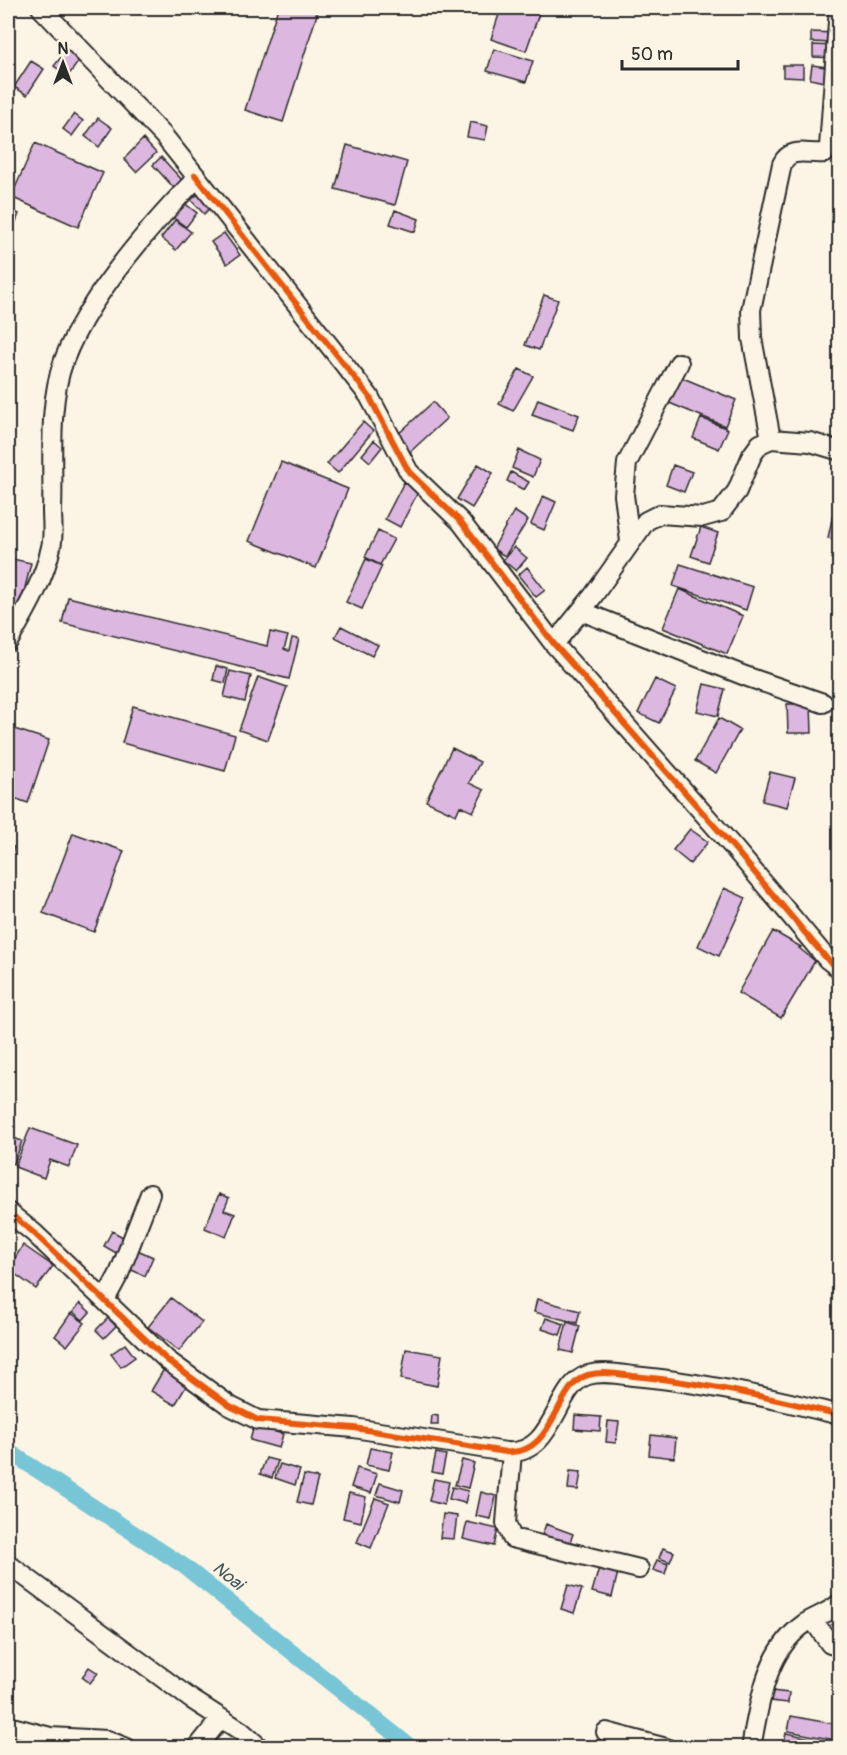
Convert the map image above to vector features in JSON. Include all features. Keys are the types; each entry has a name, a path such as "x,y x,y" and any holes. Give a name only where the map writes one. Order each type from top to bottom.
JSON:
{"street":[{"path":"41,8 163,135 195,175 369,396 409,472 461,522 554,644 734,848 827,959 840,969"},
{"path":"771,439 752,338 751,310 782,164 787,155 792,152 825,153 829,147 839,8"},
{"path":"8,642 38,589 52,546 55,409 64,361 84,322 115,273 152,225 192,183 195,175"},
{"path":"630,541 624,495 627,463 679,363"},
{"path":"554,644 581,611 646,521 660,514 703,517 721,512 737,491 752,455 760,444 771,439 810,442 840,451"},
{"path":"581,611 745,676 823,703"},
{"path":"105,1300 119,1274 150,1194"},
{"path":"8,1212 34,1233 167,1360 230,1406 258,1420 354,1428 512,1452 532,1446 541,1437 576,1382 589,1374 670,1379 840,1415"},
{"path":"512,1452 506,1523 512,1538 639,1569"},
{"path":"8,1564 260,1748"},
{"path":"751,1748 767,1677 782,1643 840,1603"},
{"path":"813,1620 830,1644 840,1647"},
{"path":"197,1748 221,1718"},
{"path":"8,1726 50,1737 127,1748"},
{"path":"606,1732 666,1748"}],"building":[{"path":"278,8 319,8 283,122 245,110"},
{"path":"501,8 541,8 526,51 491,39"},
{"path":"811,32 835,33 835,43 811,42"},
{"path":"813,45 835,46 835,58 813,57"},
{"path":"69,47 82,57 68,76 54,66"},
{"path":"494,49 533,61 526,82 487,71"},
{"path":"31,61 44,69 27,95 14,87"},
{"path":"783,65 803,65 803,78 783,77"},
{"path":"812,65 826,67 824,82 810,79"},
{"path":"74,114 83,121 72,136 63,129"},
{"path":"98,118 112,128 99,147 85,136"},
{"path":"470,122 488,126 485,140 467,137"},
{"path":"143,139 156,153 136,172 124,159"},
{"path":"35,143 103,173 78,227 11,197"},
{"path":"347,145 407,162 395,205 335,189"},
{"path":"161,157 182,180 174,188 153,165"},
{"path":"198,194 210,208 204,214 191,200"},
{"path":"183,202 197,213 186,227 171,216"},
{"path":"8,209 19,214 8,242"},
{"path":"395,210 419,219 415,232 390,224"},
{"path":"175,220 191,232 176,250 161,238"},
{"path":"224,233 240,255 227,264 211,242"},
{"path":"544,295 558,300 539,350 525,345"},
{"path":"519,369 533,376 513,411 499,404"},
{"path":"678,376 736,400 725,426 667,402"},
{"path":"538,399 579,415 573,430 532,415"},
{"path":"433,402 447,418 410,452 396,436"},
{"path":"701,418 728,429 719,449 693,438"},
{"path":"363,422 373,431 338,473 327,464"},
{"path":"374,440 382,447 370,462 362,455"},
{"path":"519,450 540,460 533,477 512,468"},
{"path":"281,462 348,489 316,568 249,541"},
{"path":"478,464 493,473 472,508 457,499"},
{"path":"673,465 692,472 684,492 666,485"},
{"path":"511,472 529,482 524,490 507,481"},
{"path":"404,482 419,490 400,527 385,519"},
{"path":"543,496 556,502 544,530 531,524"},
{"path":"836,500 840,501 840,541 828,538"},
{"path":"514,511 528,520 505,556 493,549"},
{"path":"701,527 718,533 708,562 691,556"},
{"path":"378,531 394,539 380,565 365,557"},
{"path":"514,547 527,558 516,571 503,560"},
{"path":"8,558 31,563 20,608 8,605"},
{"path":"366,559 382,566 362,609 346,602"},
{"path":"680,564 753,587 746,610 673,586"},
{"path":"527,567 545,590 536,597 518,575"},
{"path":"679,589 743,616 727,654 663,628"},
{"path":"68,597 267,646 270,632 288,636 284,649 289,651 292,638 299,639 289,679 62,623"},
{"path":"341,626 378,645 372,656 335,637"},
{"path":"216,666 228,669 225,683 213,680"},
{"path":"230,671 251,676 245,702 224,697"},
{"path":"258,677 287,687 268,740 239,730"},
{"path":"655,679 676,689 659,723 638,713"},
{"path":"704,684 725,689 718,716 697,711"},
{"path":"787,704 811,704 812,733 788,733"},
{"path":"133,706 235,735 225,771 122,743"},
{"path":"719,718 740,730 716,773 695,761"},
{"path":"8,727 49,740 28,803 8,796"},
{"path":"452,748 480,762 469,783 484,790 473,812 460,806 456,815 426,801"},
{"path":"770,772 795,778 787,807 762,801"},
{"path":"690,829 708,842 690,864 673,850"},
{"path":"73,833 124,851 94,932 43,913"},
{"path":"8,845 14,847 8,867"},
{"path":"724,888 746,898 719,956 698,946"},
{"path":"773,931 801,947 799,948 815,961 781,1018 738,993"},
{"path":"30,1128 77,1145 69,1167 50,1160 44,1178 15,1167"},
{"path":"8,1136 22,1141 14,1164 8,1162"},
{"path":"219,1194 229,1198 224,1210 235,1214 226,1237 205,1228"},
{"path":"112,1231 132,1242 123,1257 104,1246"},
{"path":"23,1245 53,1266 36,1289 8,1269"},
{"path":"133,1248 153,1257 145,1276 125,1267"},
{"path":"171,1298 202,1322 179,1351 148,1327"},
{"path":"537,1299 580,1311 577,1323 534,1312"},
{"path":"80,1303 90,1312 83,1320 73,1312"},
{"path":"71,1313 85,1323 67,1346 55,1336"},
{"path":"108,1318 116,1326 104,1338 96,1330"},
{"path":"546,1318 564,1324 560,1335 542,1329"},
{"path":"567,1322 580,1326 573,1353 560,1350"},
{"path":"125,1344 135,1357 121,1367 111,1354"},
{"path":"406,1349 442,1355 437,1386 401,1379"},
{"path":"164,1369 188,1383 175,1405 151,1391"},
{"path":"432,1415 438,1416 438,1425 431,1425"},
{"path":"575,1415 601,1417 600,1431 574,1429"},
{"path":"608,1421 619,1422 616,1443 606,1442"},
{"path":"254,1426 283,1434 279,1448 250,1440"},
{"path":"651,1435 676,1438 674,1458 649,1455"},
{"path":"370,1448 393,1452 389,1470 366,1465"},
{"path":"436,1453 446,1455 442,1474 432,1472"},
{"path":"266,1458 278,1461 272,1478 260,1474"},
{"path":"462,1460 474,1463 468,1488 455,1485"},
{"path":"280,1464 300,1470 295,1485 275,1478"},
{"path":"357,1468 377,1474 371,1493 351,1487"},
{"path":"570,1471 581,1472 578,1490 568,1489"},
{"path":"304,1475 318,1478 311,1505 297,1502"},
{"path":"434,1479 449,1482 444,1505 429,1501"},
{"path":"380,1483 403,1490 400,1502 376,1495"},
{"path":"452,1487 468,1491 465,1503 449,1499"},
{"path":"481,1492 496,1496 491,1519 476,1516"},
{"path":"349,1493 366,1497 361,1522 343,1518"},
{"path":"375,1498 389,1503 371,1548 357,1542"},
{"path":"443,1514 457,1516 454,1539 440,1538"},
{"path":"467,1522 498,1529 494,1546 463,1539"},
{"path":"546,1524 573,1534 568,1548 541,1538"},
{"path":"663,1548 674,1552 670,1562 659,1558"},
{"path":"657,1560 668,1564 665,1574 653,1570"},
{"path":"599,1568 618,1572 612,1597 592,1592"},
{"path":"568,1585 582,1589 574,1613 561,1609"},
{"path":"89,1667 98,1673 90,1683 82,1677"},
{"path":"771,1691 789,1693 788,1703 770,1701"},
{"path":"791,1716 840,1725 840,1741 788,1731"},
{"path":"786,1733 840,1744 840,1748 783,1748"},
{"path":"603,1736 616,1740 613,1748 599,1748"}],"waterway":[{"name":"Noai","path":"8,1451 184,1566 412,1748"}],"cycle path":[{"path":"195,175 369,396 409,472 461,522 554,644 734,848 827,959 840,969"},
{"path":"8,1212 34,1233 167,1360 230,1406 258,1420 354,1428 506,1452 522,1450 535,1443 545,1432 577,1381 588,1375 605,1373 711,1386 840,1415"}]}
